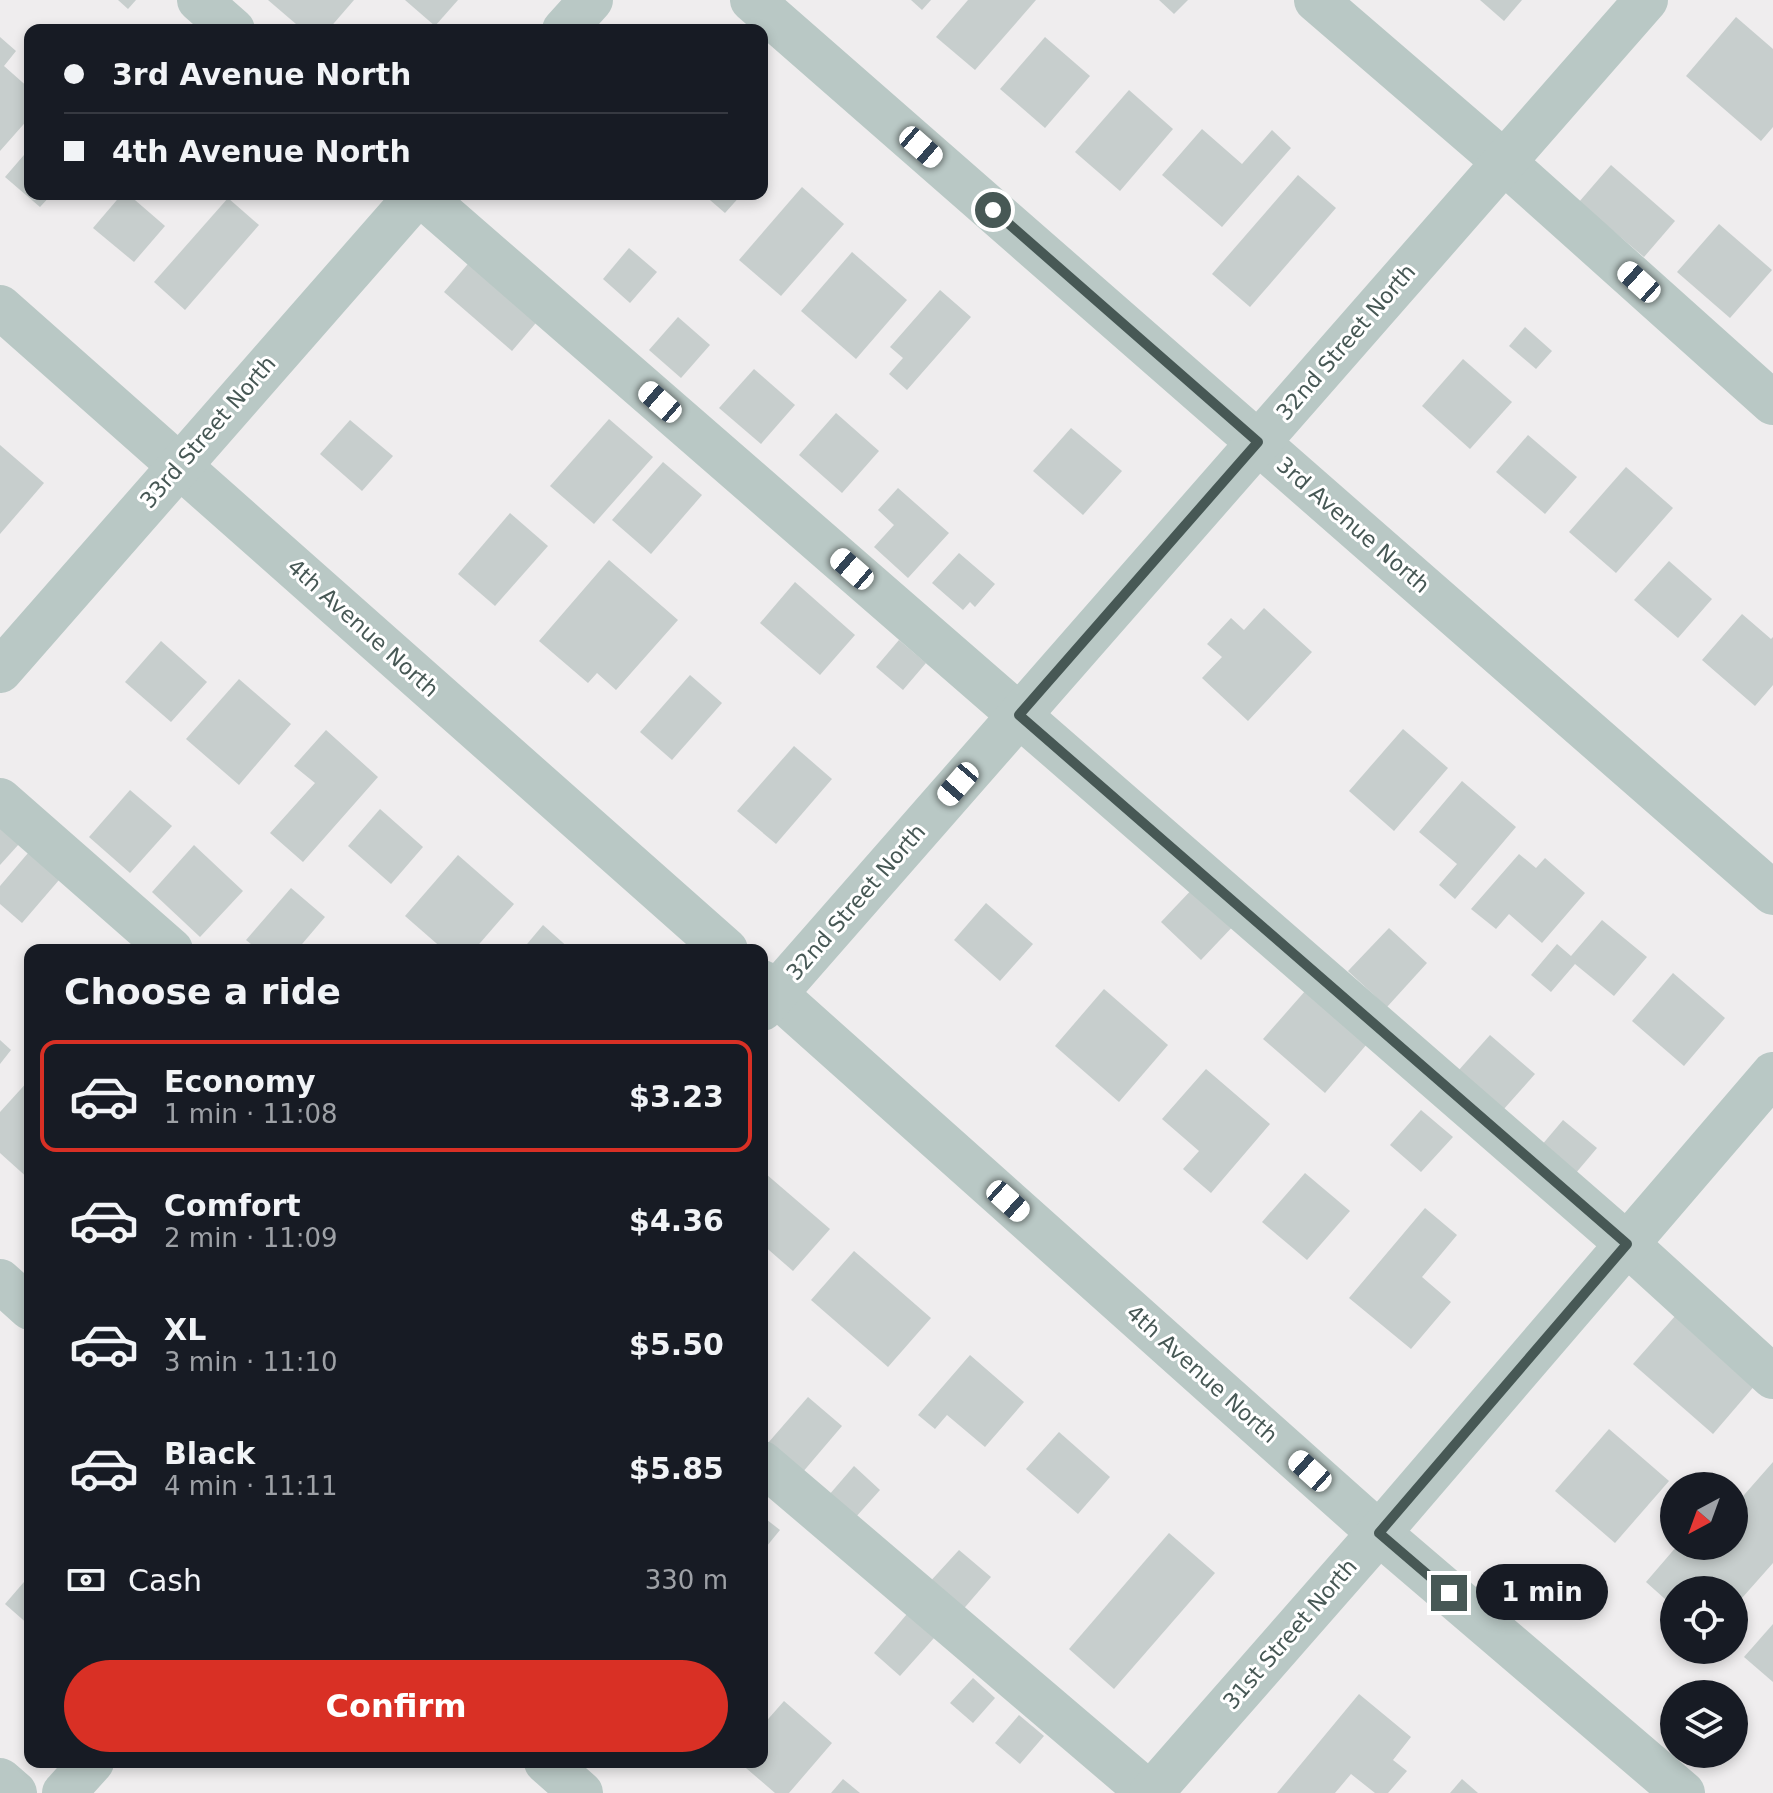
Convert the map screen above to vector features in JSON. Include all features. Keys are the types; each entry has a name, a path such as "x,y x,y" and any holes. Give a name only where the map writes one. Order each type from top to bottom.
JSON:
{"street":[{"path":"199,0 226,24"},
{"path":"569,24 591,0"},
{"name":"3rd Avenue North","path":"752,0 1773,893"},
{"path":"1316,0 1504,162 1773,403"},
{"name":"32nd Street North","path":"768,994 1019,715 1646,0"},
{"name":"33rd Street North","path":"0,671 414,200"},
{"path":"426,200 1627,1244 1773,1377"},
{"name":"4th Avenue North","path":"0,307 719,944"},
{"path":"0,800 164,944"},
{"name":"4th Avenue North","path":"768,996 1379,1533 1683,1793"},
{"name":"31st Street North","path":"1150,1793 1379,1533 1773,1074"},
{"path":"0,1281 24,1303"},
{"path":"768,1468 1150,1793"},
{"path":"64,1793 87,1768"},
{"path":"553,1768 581,1793"},
{"path":"0,1780 15,1793"}],"building":[{"path":"118,0 136,0 128,9"},
{"path":"268,0 354,0 333,24 296,24"},
{"path":"405,0 458,0 437,24 433,24"},
{"path":"911,0 931,0 922,10"},
{"path":"968,0 1036,0 975,70 936,37"},
{"path":"1159,0 1188,0 1174,14"},
{"path":"1480,0 1522,0 1504,21"},
{"path":"1736,17 1773,49 1773,127 1761,141 1686,76"},
{"path":"0,37 16,51 4,66 24,84 24,124 0,151"},
{"path":"1045,37 1090,76 1045,128 1000,89"},
{"path":"1129,90 1173,129 1120,191 1075,152"},
{"path":"1202,129 1242,164 1272,130 1291,148 1222,227 1162,175"},
{"path":"24,155 24,193 5,177"},
{"path":"1611,165 1675,221 1644,257 1579,202"},
{"path":"1298,175 1336,208 1250,307 1212,274"},
{"path":"802,187 844,224 781,296 739,260"},
{"path":"32,200 46,200 40,207"},
{"path":"117,200 135,200 165,226 134,262 93,228"},
{"path":"226,200 230,200 259,225 185,310 154,282"},
{"path":"710,200 737,200 725,213"},
{"path":"1719,224 1772,270 1730,318 1677,272"},
{"path":"629,248 657,272 630,303 603,279"},
{"path":"852,252 907,300 856,359 801,311"},
{"path":"473,258 541,317 512,351 444,292"},
{"path":"940,290 971,317 907,390 889,374 903,358 890,347"},
{"path":"678,317 710,345 681,378 649,350"},
{"path":"1525,327 1552,351 1536,369 1509,346"},
{"path":"1463,359 1512,402 1470,449 1422,406"},
{"path":"754,369 795,405 761,444 719,408"},
{"path":"836,413 879,451 842,493 799,455"},
{"path":"609,419 653,457 594,524 550,486"},
{"path":"350,420 393,456 362,491 320,454"},
{"path":"1071,428 1122,471 1083,515 1033,471"},
{"path":"1528,435 1577,477 1545,514 1496,472"},
{"path":"0,445 44,483 0,534"},
{"path":"663,462 702,495 651,554 612,520"},
{"path":"1626,467 1673,508 1616,573 1569,532"},
{"path":"898,488 949,533 908,578 874,547 894,525 878,510"},
{"path":"510,513 548,546 495,606 458,574"},
{"path":"959,553 995,584 975,607 970,602 963,610 932,583"},
{"path":"609,560 678,620 616,690 597,673 588,683 539,641"},
{"path":"1669,561 1712,599 1678,638 1634,600"},
{"path":"795,582 855,635 820,675 760,623"},
{"path":"1264,608 1312,652 1248,721 1202,678 1222,657 1207,644 1231,618 1244,630"},
{"path":"1742,614 1771,639 1773,637 1773,685 1755,706 1702,660"},
{"path":"899,640 926,663 903,690 876,667"},
{"path":"161,641 207,682 171,722 125,682"},
{"path":"690,675 722,703 672,760 640,732"},
{"path":"239,679 291,724 239,785 186,739"},
{"path":"1403,729 1448,768 1394,831 1349,791"},
{"path":"326,730 378,777 303,862 270,833 315,783 294,766"},
{"path":"794,746 832,779 776,844 737,811"},
{"path":"1462,781 1516,827 1455,899 1439,885 1457,864 1419,832"},
{"path":"130,790 172,826 130,873 89,837"},
{"path":"380,809 423,847 391,884 348,846"},
{"path":"0,827 19,844 0,865"},
{"path":"194,845 243,891 200,937 152,892"},
{"path":"34,846 65,873 22,923 0,904 0,886"},
{"path":"1519,854 1536,868 1545,858 1585,893 1542,943 1509,914 1496,929 1471,909"},
{"path":"458,855 514,904 479,944 437,944 405,916"},
{"path":"1197,884 1237,922 1201,960 1161,922"},
{"path":"291,888 325,917 302,944 251,944 246,940"},
{"path":"986,903 1033,944 1000,981 954,940"},
{"path":"1602,920 1647,957 1614,996 1575,964 1551,992 1531,975 1557,944 1571,956"},
{"path":"543,925 564,944 527,944"},
{"path":"1389,928 1427,963 1387,1007 1348,971"},
{"path":"1673,973 1725,1018 1684,1066 1632,1021"},
{"path":"1104,989 1168,1045 1119,1102 1055,1046"},
{"path":"1306,990 1367,1044 1325,1093 1263,1039"},
{"path":"1490,1035 1535,1074 1503,1110 1458,1071"},
{"path":"0,1040 11,1050 0,1064"},
{"path":"1206,1069 1270,1124 1211,1193 1183,1169 1199,1151 1162,1119"},
{"path":"24,1086 24,1175 0,1153 0,1112"},
{"path":"1421,1110 1453,1137 1421,1172 1390,1145"},
{"path":"1563,1120 1597,1148 1575,1174 1541,1146"},
{"path":"1305,1173 1350,1211 1307,1260 1262,1222"},
{"path":"768,1176 830,1229 793,1271 768,1249"},
{"path":"1425,1208 1457,1235 1422,1277 1451,1302 1411,1349 1349,1298"},
{"path":"854,1251 931,1318 888,1367 811,1300"},
{"path":"1676,1315 1756,1384 1713,1434 1633,1364"},
{"path":"970,1355 1024,1402 985,1447 947,1415 935,1429 918,1415"},
{"path":"808,1397 842,1426 802,1473 768,1443"},
{"path":"1609,1429 1660,1473 1660,1491 1615,1543 1555,1491"},
{"path":"1059,1432 1110,1477 1078,1514 1026,1469"},
{"path":"1773,1462 1773,1563 1748,1591 1748,1576 1660,1576 1660,1594 1646,1582 1665,1560 1748,1560 1748,1490"},
{"path":"854,1466 880,1490 855,1518 829,1495"},
{"path":"768,1521 780,1530 768,1545"},
{"path":"1169,1533 1215,1573 1114,1689 1069,1649"},
{"path":"959,1550 991,1577 960,1613 927,1585"},
{"path":"24,1582 24,1621 5,1604"},
{"path":"907,1614 934,1638 900,1676 874,1653"},
{"path":"1773,1624 1773,1682 1748,1660 1748,1652"},
{"path":"973,1678 995,1698 973,1723 950,1703"},
{"path":"1359,1694 1411,1737 1393,1760 1407,1771 1388,1793 1375,1793 1351,1774 1335,1793 1277,1793"},
{"path":"784,1701 832,1743 789,1793 775,1793 746,1768 768,1768 768,1719"},
{"path":"1019,1715 1044,1736 1020,1764 995,1743"},
{"path":"843,1779 860,1793 831,1793"},
{"path":"1462,1779 1478,1793 1450,1793"}],"route":[{"path":"993,210 1258,442 1019,715 1627,1244 1379,1533 1449,1593"}]}
